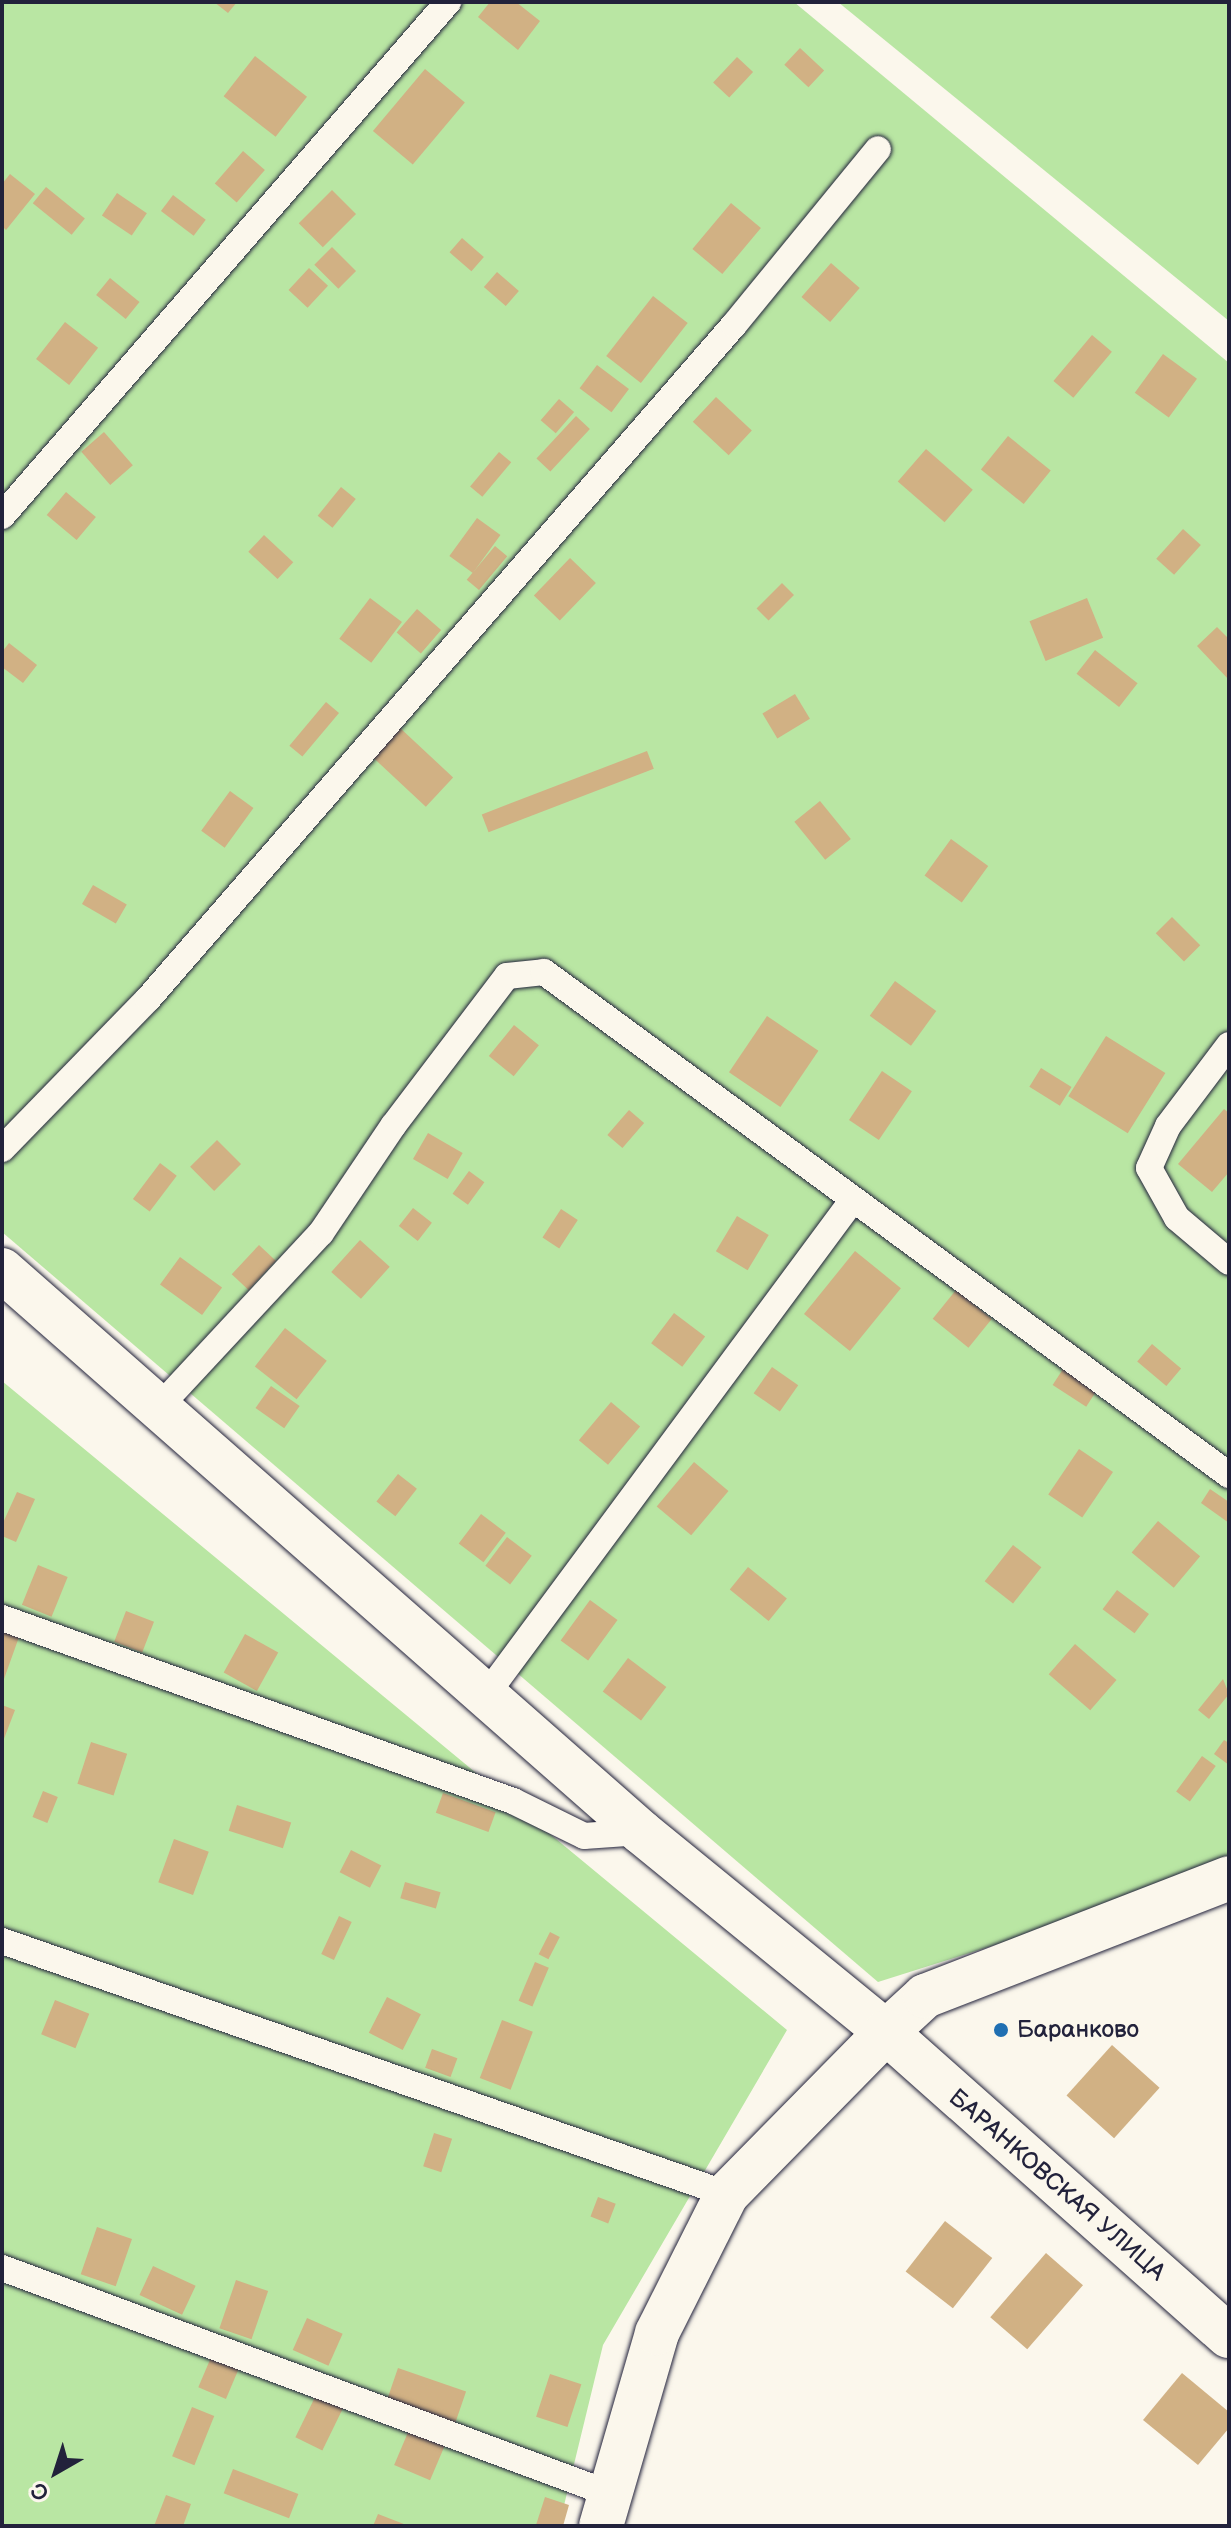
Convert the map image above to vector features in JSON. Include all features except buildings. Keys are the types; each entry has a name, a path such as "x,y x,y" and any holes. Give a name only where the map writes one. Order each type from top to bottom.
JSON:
{"street":[{"name":"БАРАНКОВСКАЯ УЛИЦА","path":"2,1270 641,1832 886,2032 1229,2336"},
{"path":"605,2509 657,2333 727,2194 886,2032 925,1996 1229,1878"}],"lane":[{"path":"2,516 448,2"},
{"path":"2,1149 148,999 734,325 878,149"},
{"path":"160,1406 321,1233 393,1126 507,976 544,972 1229,1475"},
{"path":"1229,1045 1168,1126 1149,1168 1177,1218 1229,1262"},
{"path":"486,1695 852,1201"},
{"path":"2,1618 513,1801 584,1836 641,1832"},
{"path":"2,1941 727,2194"},
{"path":"2,2268 605,2509"}],"green space":[{"path":"2,2 794,2 1229,363 1229,1871 878,1982 2,1232"},
{"path":"838,2 1229,2 1229,321"},
{"path":"2,1381 787,2030 603,2345 559,2526 2,2526"}],"place":[{"name":"Баранково","path":"1001,2030"}]}
